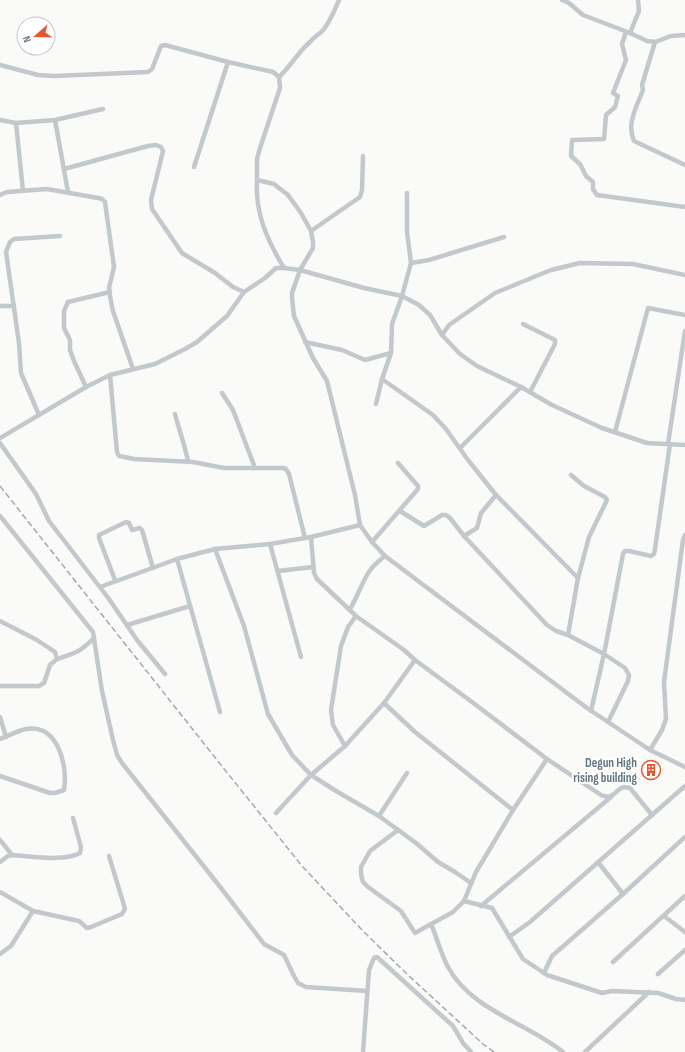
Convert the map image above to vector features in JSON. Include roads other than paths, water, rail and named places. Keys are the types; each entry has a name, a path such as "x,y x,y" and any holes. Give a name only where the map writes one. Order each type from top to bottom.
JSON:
{"street":[{"path":"279,77 287,70 314,37 321,33 331,18 339,0"},
{"path":"562,0 570,2 583,15 647,40 655,42 671,36 685,35"},
{"path":"638,0 639,11 622,44 626,60 613,93 618,96 615,107 606,114 604,138 572,140 572,156 580,164 586,176 593,182 593,189 597,195 685,207"},
{"path":"655,42 642,85 643,90 630,126 631,134 634,141 685,165"},
{"path":"0,65 38,75 54,76 148,72 152,69 161,46 165,44 228,62 273,72 279,77 280,88 258,159 256,188 265,231 270,245 284,268"},
{"path":"194,167 228,62"},
{"path":"0,120 16,123 55,120 103,109"},
{"path":"55,120 68,192"},
{"path":"16,123 23,191"},
{"path":"64,169 148,146 156,145 161,147 163,151 151,200 152,209 182,253 244,292"},
{"path":"311,231 360,197 362,190 363,156"},
{"path":"257,180 274,184 288,195 301,212 311,231 313,248 300,270 292,293 294,316 305,342 327,381 355,495 360,525 372,542 385,556 591,711 650,750 685,767"},
{"path":"0,195 7,192 47,189 98,198 105,202 114,267 109,288 113,310 132,369"},
{"path":"376,404 382,379 391,353 392,324 402,296 411,263 407,232 407,193"},
{"path":"39,415 21,373 14,306 6,252 10,242 14,239 60,236"},
{"path":"411,263 429,260 504,237"},
{"path":"442,335 449,325 495,293 552,270 580,263 633,264 685,276"},
{"path":"0,438 86,387 110,375 155,364 197,342 227,316 244,292 265,278 276,268 284,268 300,270 364,288 402,296 419,305 430,315 442,335 460,354 471,362 521,387 552,405 602,428 647,443 685,445"},
{"path":"86,387 70,350 70,340 64,328 64,311 68,302 110,292"},
{"path":"0,306 14,306"},
{"path":"615,432 648,308 685,315"},
{"path":"523,324 555,340 555,344 530,392"},
{"path":"591,711 604,654 623,554 625,551 629,551 651,556 654,554 685,331"},
{"path":"305,342 342,350 365,360 391,353"},
{"path":"110,375 117,452 119,456 134,459 188,462 224,468 286,469 289,474 304,538"},
{"path":"382,379 432,415 446,429 496,495 578,578"},
{"path":"460,448 521,387"},
{"path":"222,393 233,410 255,468"},
{"path":"175,414 188,462"},
{"path":"0,443 36,494 49,521 100,586 137,640 165,674"},
{"path":"372,542 418,489 418,486 398,463"},
{"path":"568,635 578,578 589,538 607,500 605,497 584,486 571,475"},
{"path":"464,536 477,528 481,513 496,495"},
{"path":"400,511 424,526 442,515 446,515 547,625 556,631 568,635 604,654 625,668 629,674 628,681 608,722"},
{"path":"0,516 93,632 102,691 117,755 122,763 264,944 284,955 298,983 306,987 367,991"},
{"path":"115,580 99,536 126,522 129,523 132,530 140,528 142,530 153,568"},
{"path":"100,586 177,559 215,549 270,544 311,537 360,525"},
{"path":"650,750 662,730 666,719 664,682 683,540 685,535"},
{"path":"311,537 314,567 317,579 356,616 404,650 415,660 547,759 606,798 612,796"},
{"path":"270,544 301,657"},
{"path":"215,549 244,626 268,714 292,755 311,775 336,792 379,816 438,862 471,884"},
{"path":"350,609 372,568 385,556"},
{"path":"177,559 220,712"},
{"path":"278,571 314,567"},
{"path":"127,625 190,606"},
{"path":"345,746 333,725 331,710 342,646 348,627 356,616"},
{"path":"0,621 37,640 55,652 57,659"},
{"path":"0,686 39,686 44,682 50,665 57,659 76,653 94,638"},
{"path":"276,813 311,775 345,746 384,703 415,660"},
{"path":"384,703 416,732 514,810"},
{"path":"0,717 6,736"},
{"path":"0,739 25,729 39,730 51,736 57,744 63,763 65,773 64,790 50,793 0,776"},
{"path":"398,830 370,851 361,867 360,874 363,882 368,887 401,911 415,933 454,912 464,901 476,872 547,759"},
{"path":"379,816 407,773"},
{"path":"481,906 620,788 625,786 630,788 652,815"},
{"path":"509,937 530,922 685,786"},
{"path":"0,862 12,855 61,858 75,856 80,853 81,847 73,818"},
{"path":"544,974 552,956 685,837"},
{"path":"0,840 12,855"},
{"path":"0,892 2,895 32,911 80,921 86,928 92,927 122,914 125,909 109,856"},
{"path":"598,862 623,894"},
{"path":"613,962 685,896"},
{"path":"464,901 492,908 523,959 544,974 570,984 602,993 612,991 649,992 685,1000"},
{"path":"0,954 11,946 32,911"},
{"path":"664,916 685,932"},
{"path":"431,924 448,968 466,991 491,1009 552,1043 563,1052"},
{"path":"658,974 685,950"},
{"path":"363,1052 368,970 374,958 377,957 453,1026 462,1043 471,1052"},
{"path":"585,1052 649,992"}],"railway":[{"path":"0,486 302,866 363,931 408,975 483,1044 494,1052"}],"place":[{"name":"Degun High rising building","path":"651,770"}]}
